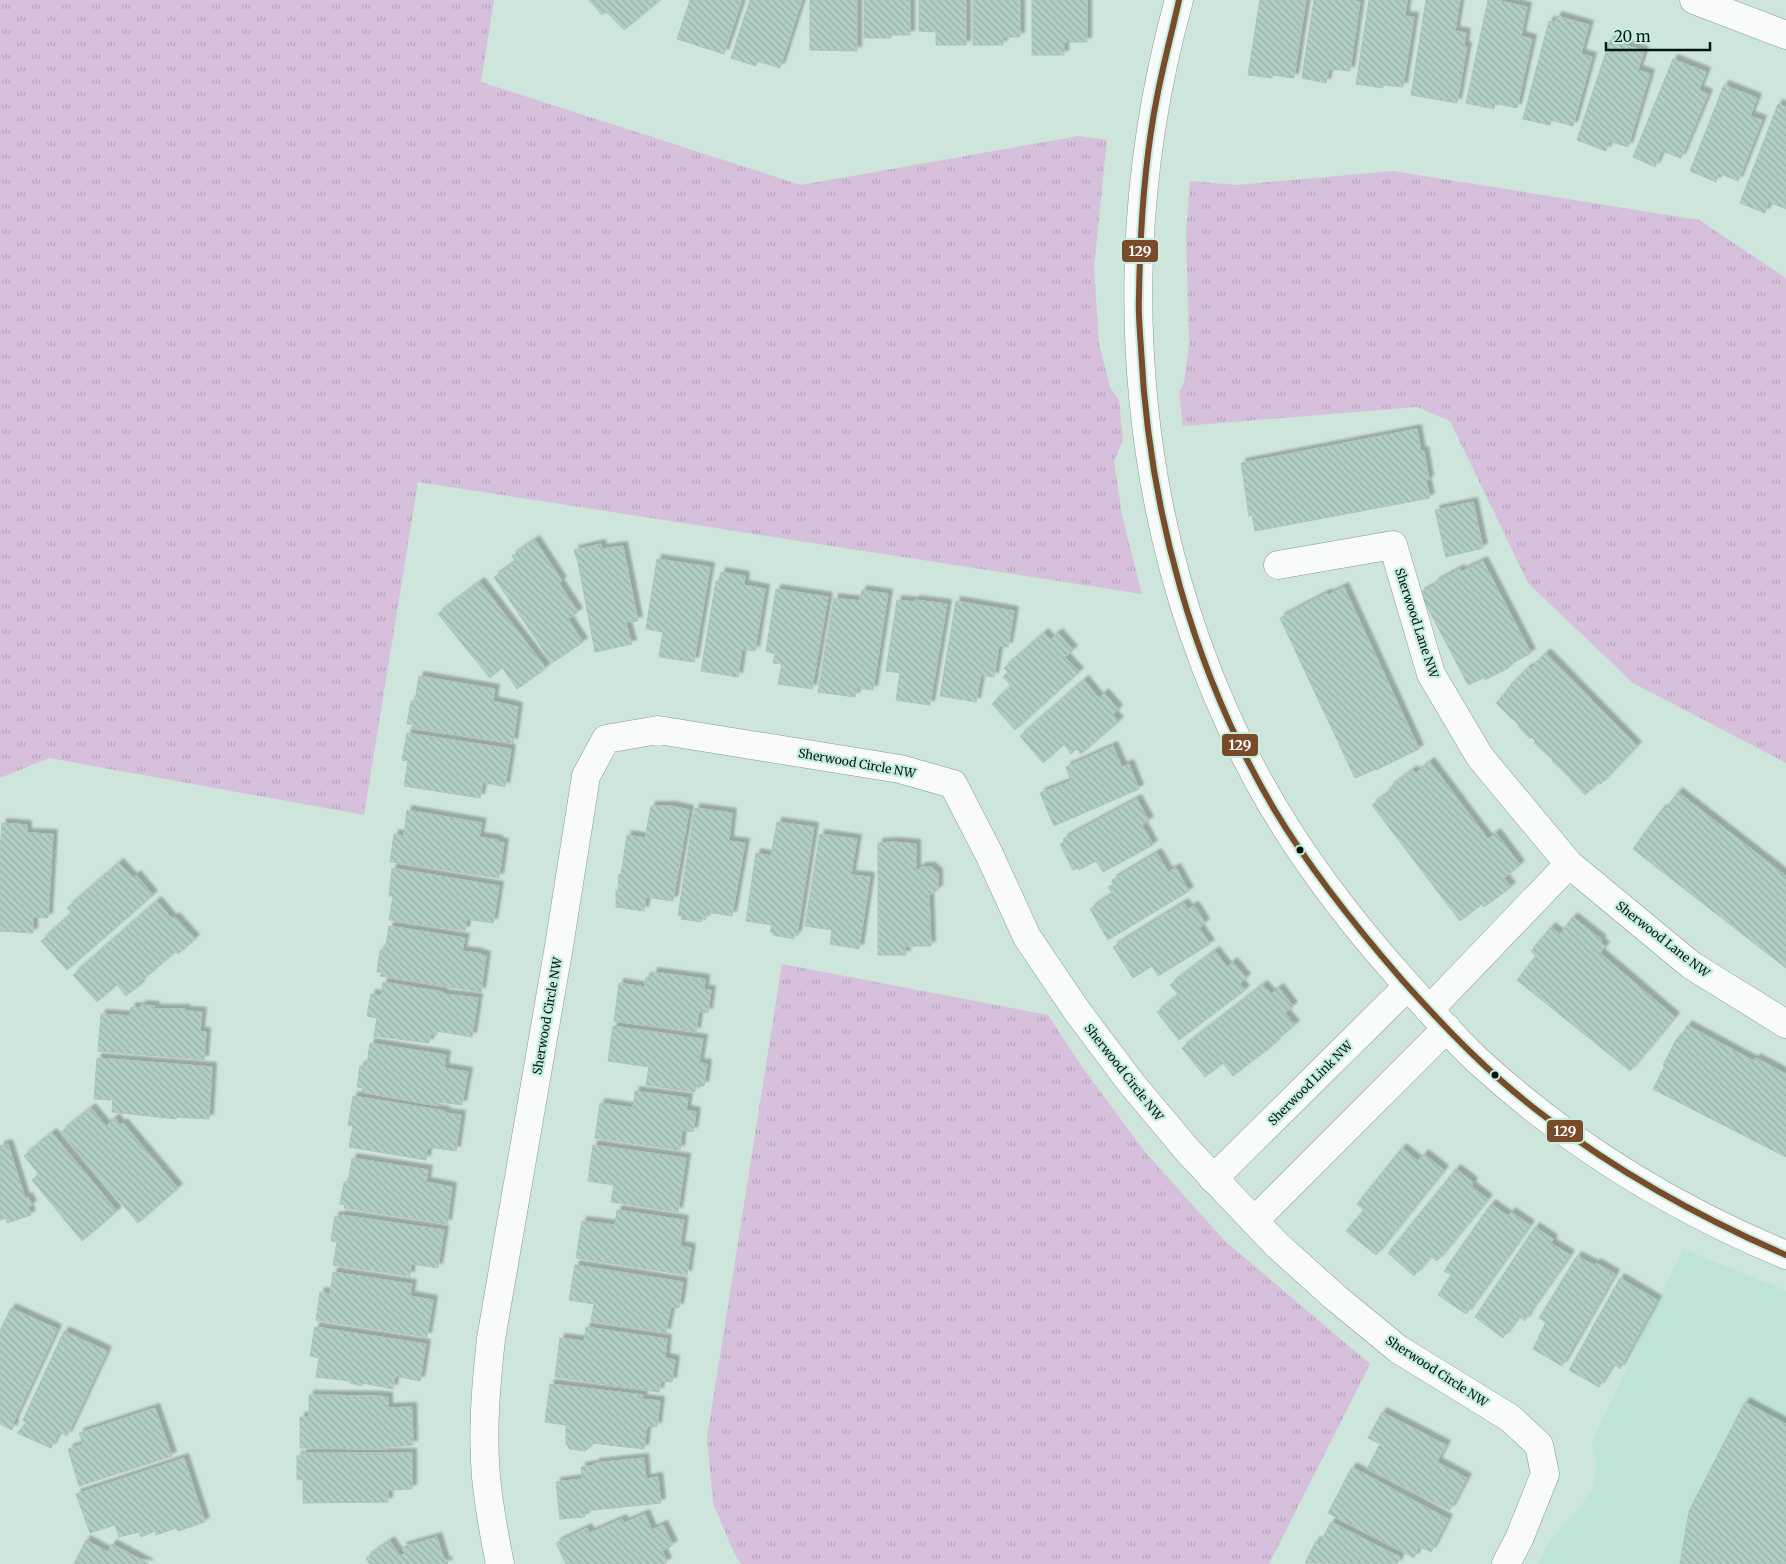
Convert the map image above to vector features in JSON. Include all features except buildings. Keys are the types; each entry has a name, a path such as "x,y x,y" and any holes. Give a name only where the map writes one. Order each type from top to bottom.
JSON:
{"street":[{"path":"1179,0 1168,40 1153,115 1142,189 1138,263 1138,337 1143,411 1152,476 1165,540 1183,603 1204,665 1230,724 1259,782 1291,837 1327,889 1366,939 1475,1057 1524,1100 1630,1175 1688,1209 1750,1240 1786,1255"},
{"path":"1694,0 1786,35"},
{"name":"Sherwood Lane NW","path":"1278,565 1393,544 1431,674 1480,757 1569,864 1691,965 1786,1024"},
{"name":"Sherwood Circle NW","path":"500,1564 486,1477 484,1431 491,1338 560,946 586,776 606,739 658,730 900,769 953,784 989,854 1027,937 1077,1011 1131,1083 1213,1179 1254,1221 1336,1298 1398,1349 1510,1418 1539,1445 1545,1474 1519,1539 1506,1564"},
{"path":"1254,1221 1438,1019 1569,864"},
{"name":"Sherwood Link NW","path":"1213,1179 1408,986"}],"shaded area":[{"path":"1683,1249 1786,1291 1786,1564 1538,1564 1550,1540 1577,1511 1592,1489 1597,1466 1592,1442"}],"green space":[{"path":"0,0 494,0 481,82 801,185 1079,136 1107,140 1094,268 1099,343 1110,387 1119,400 1123,440 1114,461 1122,515 1142,594 418,482 364,815 49,758 0,778"},
{"path":"1393,171 1699,220 1786,278 1786,763 1633,683 1528,583 1450,421 1417,407 1183,426 1179,392 1184,383 1189,344 1186,232 1190,181 1237,185"},
{"path":"782,964 1048,1015 1080,1064 1145,1152 1225,1241 1370,1364 1269,1564 741,1564 734,1553 713,1503 707,1438"}],"transit line":[{"name":"129","path":"1179,0 1153,122 1144,196 1140,246 1139,309 1146,409 1154,469 1165,528 1180,587 1198,645 1220,701 1245,756 1288,832 1335,898 1368,940 1454,1036 1508,1087 1575,1138 1662,1194 1723,1226 1786,1255"}]}
